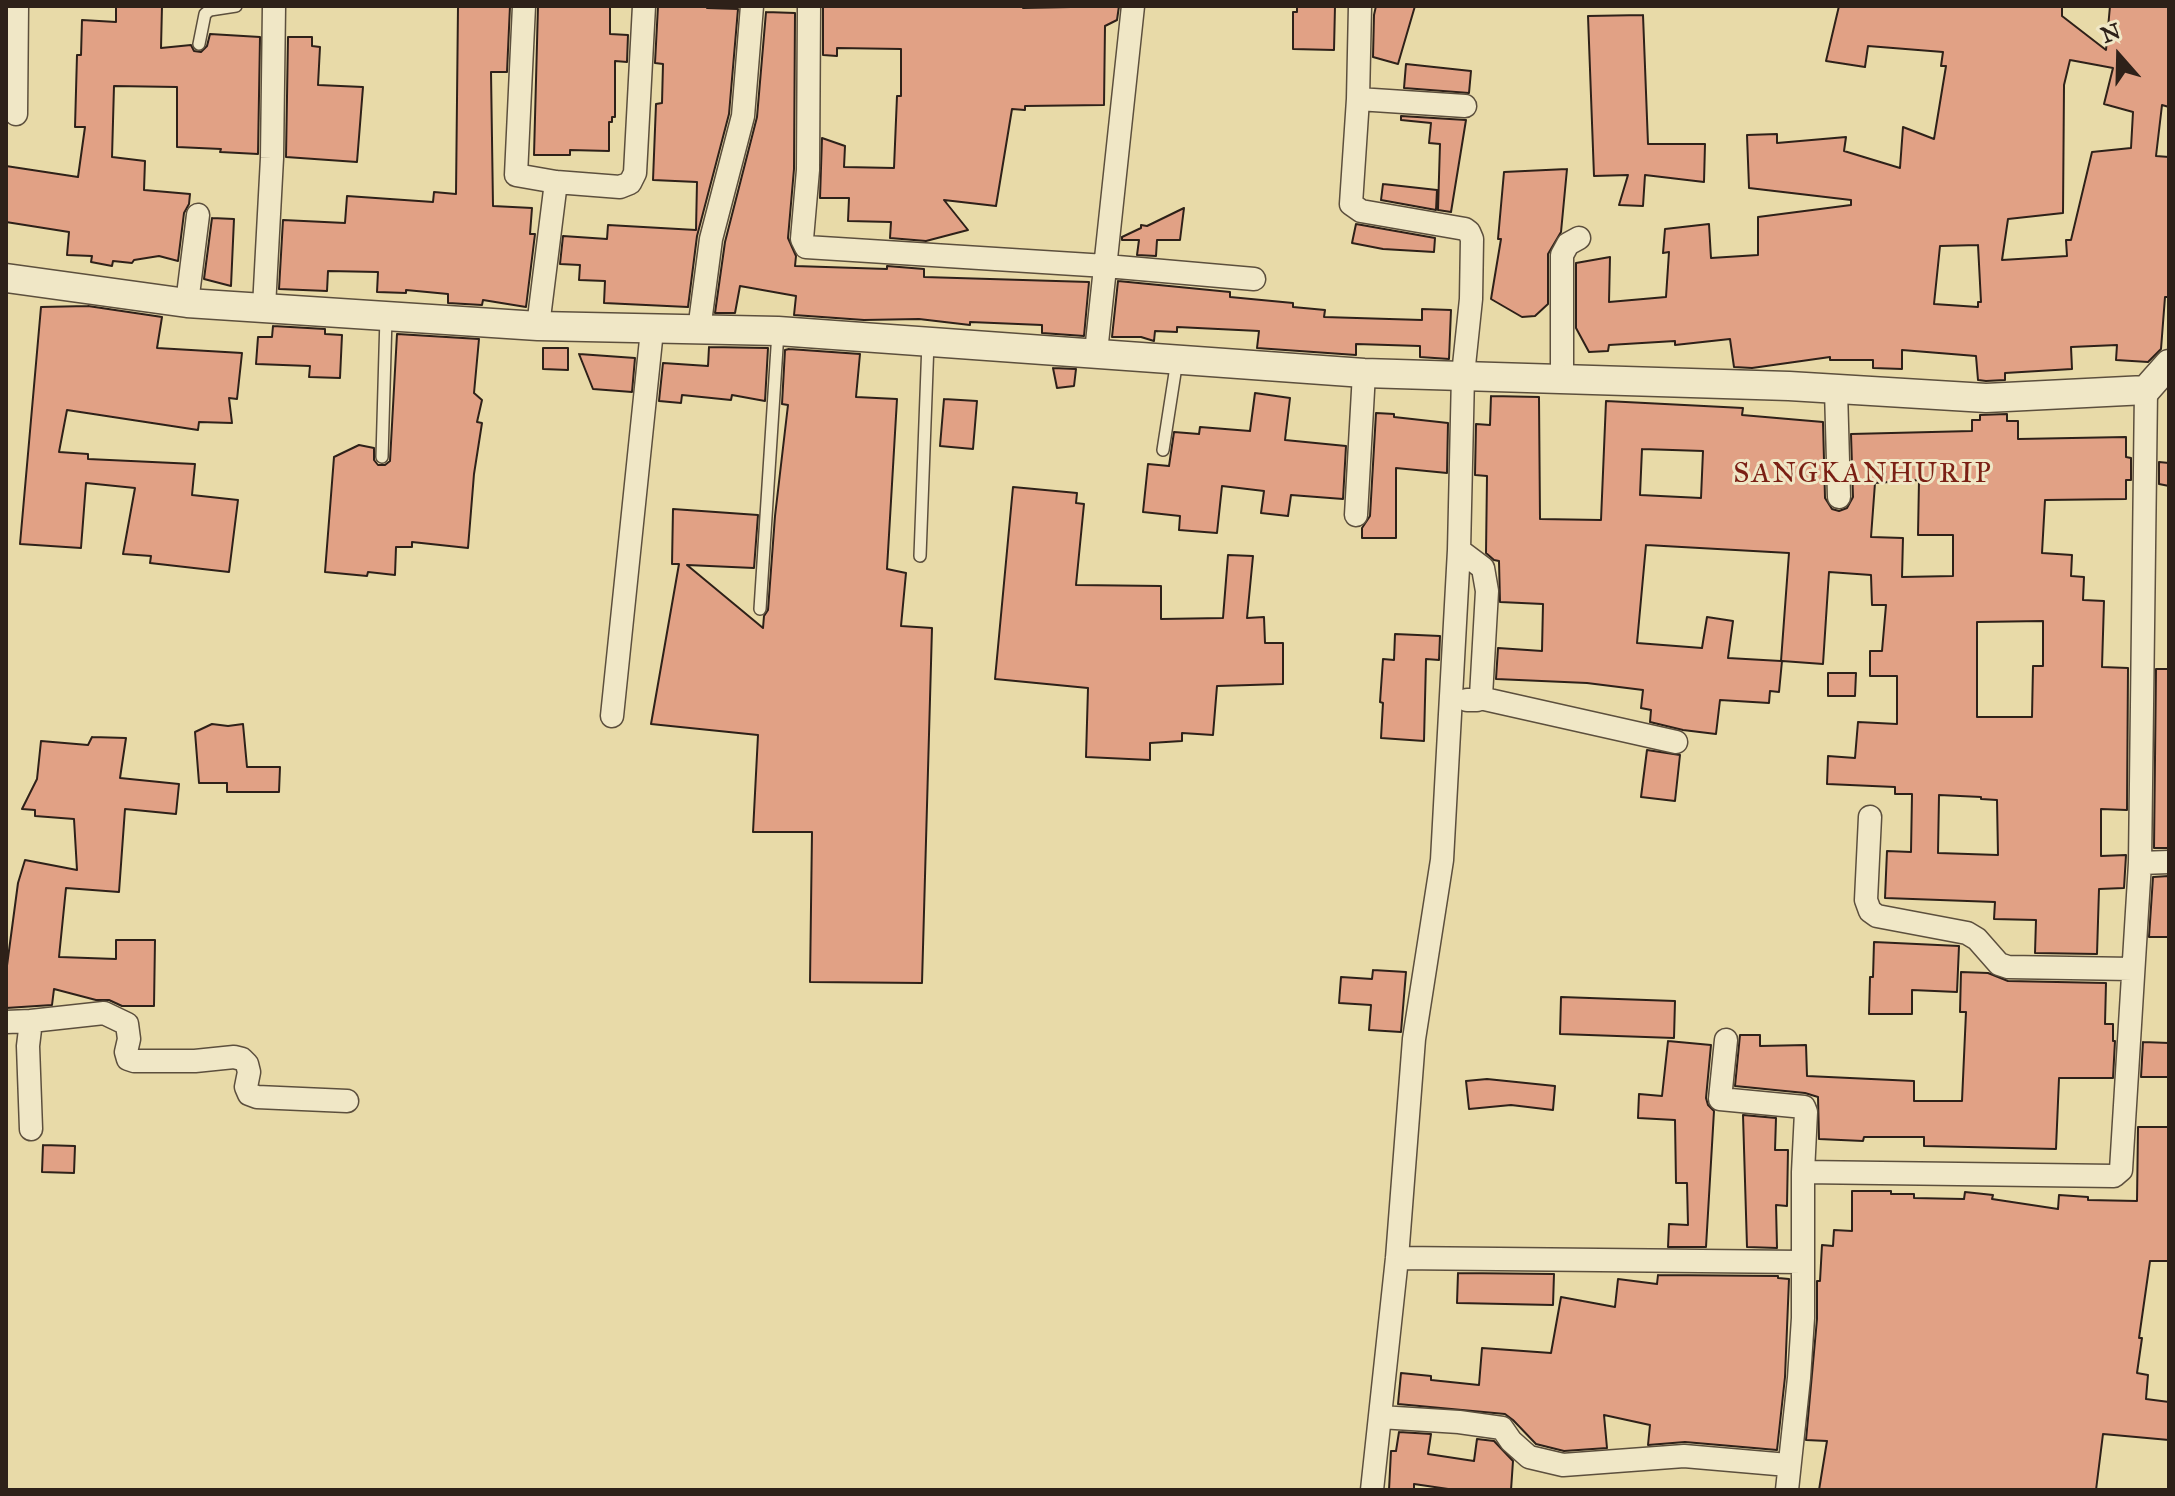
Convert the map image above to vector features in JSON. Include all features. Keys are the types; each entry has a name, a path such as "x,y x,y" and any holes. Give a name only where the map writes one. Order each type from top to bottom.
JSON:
{"street":[{"path":"16,114 17,6"},
{"path":"264,307 272,158 274,6"},
{"path":"524,6 516,175 556,186 620,187 633,179 644,6"},
{"path":"699,330 711,239 743,116 752,6"},
{"path":"809,6 808,170 802,239 806,247 1104,274 1254,279"},
{"path":"1096,352 1133,6"},
{"path":"1360,6 1358,99 1349,200 1354,208 1465,229 1472,239 1471,299 1463,375 1469,645 1466,699 1414,1039 1397,1258 1372,1490"},
{"path":"1358,99 1465,106"},
{"path":"538,326 556,186"},
{"path":"187,303 198,215"},
{"path":"1562,380 1562,255 1568,244 1579,238"},
{"path":"6,278 187,303 386,317 538,326 778,331 1364,373 1986,398 2146,390"},
{"path":"612,716 652,330"},
{"path":"1803,1172 2114,1176 2121,1170 2140,863 2146,390 2169,364"},
{"path":"1356,515 1364,373"},
{"path":"1836,390 1839,497"},
{"path":"1468,556 1485,573 1487,605 1469,645"},
{"path":"1466,699 1676,742"},
{"path":"1870,817 1866,900 1870,911 1877,916 1967,933 1977,939 1999,964 2008,967 2132,969"},
{"path":"2140,863 2169,862"},
{"path":"6,1022 104,1013 127,1024 128,1059 195,1061 234,1057 247,1064 246,1087 249,1094 257,1097 347,1101"},
{"path":"31,1021 28,1046 31,1129"},
{"path":"1726,1040 1720,1099 1804,1107 1806,1112 1799,1378 1787,1490"},
{"path":"1397,1258 1802,1262"},
{"path":"1380,1417 1502,1428 1529,1457 1563,1465 1684,1456 1788,1465"}],"lane":[{"path":"199,44 205,14 210,10 236,6"},
{"path":"382,457 386,317"},
{"path":"760,609 778,331"},
{"path":"920,556 928,341"},
{"path":"1163,450 1177,359"}],"building":[{"path":"116,6 162,6 161,48 191,45 194,51 201,52 207,46 210,34 260,37 258,154 177,147 177,87 114,86 112,157 145,161 144,190 190,194 184,213 178,261 159,256 134,260 132,263 113,261 112,266 91,262 92,256 67,255 69,232 6,222 6,166 78,177 85,127 75,127 77,55 81,55 82,20 116,22"},
{"path":"458,6 510,6 507,72 491,72 493,206 532,208 530,234 535,234 526,307 483,300 482,305 448,303 448,294 406,290 406,293 377,292 378,272 328,271 327,291 279,289 283,220 345,223 347,196 433,202 434,192 456,194"},
{"path":"538,6 610,6 610,34 628,35 627,62 615,61 615,117 609,122 609,151 570,150 570,155 534,155"},
{"path":"658,6 738,9 729,114 697,236 688,307 604,303 605,281 579,280 580,265 560,264 563,236 607,239 608,225 696,230 697,182 653,180 656,104 662,103 663,64 655,63"},
{"path":"823,6 1119,6 1117,20 1105,26 1104,105 1025,106 1025,110 1012,109 996,206 944,200 968,230 926,241 890,238 891,222 848,221 849,198 820,198 822,138 845,146 844,167 894,168 897,96 901,96 901,49 837,48 837,56 823,55"},
{"path":"1297,6 1335,6 1334,50 1293,49 1293,12 1297,12"},
{"path":"1376,6 1415,6 1398,64 1373,57"},
{"path":"1839,6 2062,6 2062,16 2106,50 2110,6 2169,6 2169,107 2162,105 2156,156 2169,157 2169,297 2165,297 2161,349 2148,362 2116,360 2117,345 2071,347 2072,369 2005,373 2005,380 1986,381 1978,380 1976,356 1902,350 1902,369 1873,368 1873,360 1830,360 1830,357 1752,368 1734,367 1730,339 1675,345 1675,341 1609,345 1608,351 1589,352 1576,328 1576,263 1610,257 1609,302 1666,297 1669,252 1663,253 1665,229 1709,224 1711,258 1758,255 1758,217 1851,205 1851,200 1749,188 1747,135 1777,134 1777,143 1846,137 1844,151 1900,168 1903,127 1934,139 1946,66 1941,66 1943,52 1868,46 1865,67 1826,61","holes":["2070,60 2113,68 2104,104 2133,112 2131,148 2092,152 2071,240 2066,240 2067,256 2002,260 2008,219 2063,213 2064,85","1978,245 1981,302 1978,302 1978,307 1934,304 1940,246"]},
{"path":"766,12 795,13 794,169 788,238 796,256 795,266 887,269 887,266 924,269 924,277 1089,282 1084,336 1042,333 1042,325 970,322 970,325 919,319 864,320 794,315 796,296 740,286 735,313 715,313 725,242 757,117"},
{"path":"1643,15 1648,144 1705,144 1704,182 1645,175 1643,206 1619,205 1628,175 1594,176 1588,16"},
{"path":"288,37 312,37 312,46 320,47 318,85 363,87 357,162 286,157"},
{"path":"1406,64 1471,71 1469,93 1404,88"},
{"path":"1401,116 1466,120 1451,212 1438,210 1440,144 1429,143 1431,123 1401,120"},
{"path":"1567,169 1561,232 1548,254 1548,304 1535,316 1522,317 1491,299 1501,239 1498,239 1504,172"},
{"path":"1383,184 1437,190 1436,210 1381,200"},
{"path":"1184,208 1180,240 1157,240 1156,256 1137,255 1139,240 1122,240 1141,225 1147,226"},
{"path":"212,218 234,219 231,286 204,279"},
{"path":"1356,224 1435,238 1434,252 1383,249 1352,243"},
{"path":"1118,281 1230,292 1230,297 1293,303 1293,307 1325,310 1324,317 1422,320 1422,309 1451,310 1449,359 1420,357 1420,346 1356,344 1356,355 1257,348 1259,331 1177,327 1177,332 1155,331 1154,341 1141,337 1112,337"},
{"path":"88,306 162,317 157,348 242,353 237,399 229,398 232,423 199,422 198,430 67,410 59,452 88,454 88,459 195,464 192,495 238,500 229,572 150,563 151,556 123,554 135,488 86,483 81,548 20,544 41,307"},
{"path":"273,326 325,329 325,334 342,335 340,378 309,377 310,366 256,364 258,337 272,337"},
{"path":"397,334 479,339 474,393 482,400 477,422 482,423 468,548 412,542 412,547 396,547 395,575 325,572 334,457 359,445 374,448 374,460 378,465 390,461"},
{"path":"709,347 768,348 765,401 732,395 731,400 682,395 681,403 659,401 663,363 708,366"},
{"path":"543,348 568,348 568,370 543,369"},
{"path":"785,350 860,354 856,397 897,399 887,569 906,573 901,626 932,628 922,983 810,982 812,832 753,832 758,735 651,724 679,564 672,564 673,509 758,515 754,568 687,565 763,628 768,610 788,405 782,404"},
{"path":"579,354 635,358 632,392 593,389"},
{"path":"1053,368 1076,369 1074,386 1057,388"},
{"path":"1255,393 1290,398 1285,440 1346,446 1343,499 1291,495 1288,516 1261,513 1264,491 1222,486 1217,533 1179,530 1180,516 1143,512 1148,464 1169,466 1174,432 1199,434 1200,427 1250,431"},
{"path":"1491,396 1539,397 1540,519 1601,520 1606,401 1743,408 1742,415 1823,422 1825,498 1832,509 1839,511 1847,508 1853,497 1851,434 1972,431 1972,420 1980,420 1980,415 2007,414 2007,421 2018,421 2018,439 2126,437 2126,457 2131,458 2131,480 2126,480 2126,499 2045,500 2042,553 2072,555 2071,576 2084,577 2083,600 2104,601 2102,667 2128,668 2127,810 2101,809 2101,856 2126,855 2124,888 2099,889 2097,954 2035,953 2036,920 1994,919 1995,902 1885,898 1887,851 1911,852 1912,794 1895,794 1895,787 1827,784 1828,756 1855,758 1858,722 1897,724 1897,676 1870,676 1870,651 1882,651 1886,605 1872,605 1871,575 1829,572 1823,664 1782,661 1779,692 1770,691 1769,703 1720,700 1716,734 1650,722 1651,710 1641,708 1643,690 1587,683 1496,679 1498,648 1542,651 1543,604 1500,602 1499,561 1486,553 1487,476 1475,475 1476,424 1490,425","holes":["1642,449 1703,451 1701,498 1640,495","1919,480 1918,535 1953,535 1953,576 1902,577 1903,538 1871,537 1875,483","1646,545 1789,553 1781,661 1728,658 1733,621 1707,617 1702,648 1637,643","2043,621 2043,666 2033,666 2032,717 1977,717 1977,622","1939,795 1997,800 1998,855 1938,853"]},
{"path":"944,399 977,401 973,449 940,446"},
{"path":"1376,413 1448,423 1447,473 1396,468 1396,538 1362,538 1362,528 1370,516"},
{"path":"2159,462 2169,463 2169,486 2159,484"},
{"path":"1013,487 1077,493 1076,503 1084,504 1076,585 1161,586 1161,619 1223,618 1228,555 1253,556 1247,618 1264,617 1265,643 1283,643 1283,684 1217,686 1213,735 1182,733 1182,741 1150,743 1150,760 1086,757 1088,688 995,679"},
{"path":"1395,634 1440,636 1439,660 1426,659 1424,741 1381,738 1383,659 1394,660"},
{"path":"2156,669 2169,669 2169,848 2154,848"},
{"path":"1828,673 1856,673 1855,696 1828,696"},
{"path":"212,724 243,724 247,767 280,767 279,792 227,792 227,783 199,783 195,732"},
{"path":"92,737 126,738 120,778 179,784 176,814 125,809 119,892 66,888 59,957 116,959 116,940 155,940 154,1006 122,1006 109,1000 96,1000 54,989 52,1005 6,1008 6,973 18,883 25,860 77,870 74,819 35,816 35,810 22,809 37,779 41,741 88,745"},
{"path":"1647,750 1680,755 1675,801 1641,797"},
{"path":"2169,876 2169,937 2149,937 2153,877"},
{"path":"1874,942 1959,946 1957,992 1912,990 1912,1014 1869,1014"},
{"path":"1373,970 1406,972 1401,1032 1369,1030 1371,1005 1339,1003 1341,977 1372,979"},
{"path":"1961,972 1988,973 2008,981 2106,983 2105,1024 2113,1024 2115,1041 2113,1078 2059,1078 2056,1149 1924,1146 1924,1137 1864,1137 1863,1141 1819,1139 1818,1097 1735,1086 1740,1035 1760,1035 1760,1046 1806,1045 1807,1076 1914,1081 1914,1101 1962,1101 1966,1012 1960,1012"},
{"path":"1561,997 1675,1001 1674,1038 1560,1034"},
{"path":"1668,1041 1711,1045 1706,1098 1714,1111 1706,1247 1668,1247 1669,1224 1688,1225 1687,1183 1676,1183 1675,1120 1638,1118 1639,1094 1662,1096"},
{"path":"2143,1042 2169,1043 2169,1077 2141,1077"},
{"path":"1487,1079 1555,1086 1553,1110 1511,1105 1469,1109 1466,1081"},
{"path":"1743,1115 1776,1118 1775,1150 1788,1150 1787,1206 1776,1205 1777,1248 1747,1247"},
{"path":"2138,1127 2169,1127 2168,1261 2150,1261 2137,1373 2148,1375 2146,1399 2169,1402 2169,1440 2103,1434 2096,1490 1819,1490 1827,1441 1806,1440 1817,1319 1817,1281 1820,1281 1822,1245 1833,1246 1834,1230 1852,1231 1852,1191 1891,1191 1891,1194 1914,1194 1914,1198 1964,1199 1965,1192 2058,1209 2059,1195 2088,1197 2088,1200 2137,1201"},
{"path":"43,1145 75,1146 74,1173 42,1172"},
{"path":"1458,1273 1554,1274 1553,1305 1457,1303"},
{"path":"1658,1275 1778,1276 1789,1279 1785,1377 1777,1450 1685,1442 1648,1445 1650,1425 1604,1415 1607,1448 1564,1451 1536,1444 1505,1414 1398,1404 1401,1373 1479,1385 1482,1348 1551,1353 1561,1297 1615,1307 1618,1279 1657,1284"},
{"path":"1399,1432 1431,1434 1428,1454 1474,1461 1477,1439 1494,1441 1513,1461 1511,1490 1455,1490 1414,1484 1414,1490 1389,1490 1391,1451 1396,1451"}],"district":[{"name":"SANGKANHURIP","path":"1863,475"}]}
